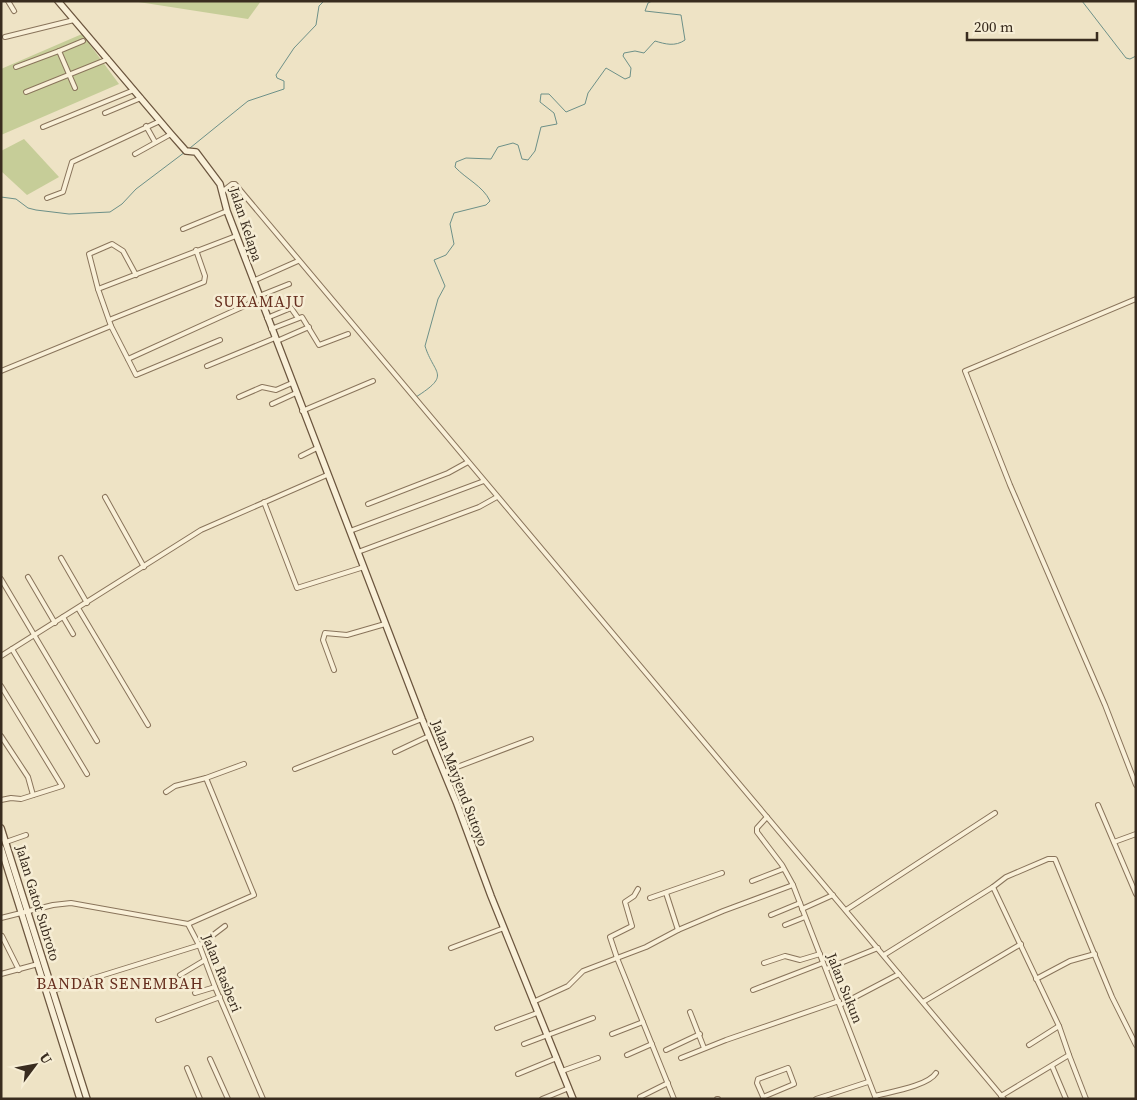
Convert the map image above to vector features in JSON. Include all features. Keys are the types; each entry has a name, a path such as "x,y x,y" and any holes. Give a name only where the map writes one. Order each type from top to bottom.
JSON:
{"street":[{"path":"8,1 14,12"},
{"name":"Jalan Kelapa","path":"58,1 186,151 196,152 223,191 226,211 327,475"},
{"path":"4,37 74,20"},
{"path":"16,67 83,41"},
{"path":"59,51 75,88"},
{"path":"26,92 108,59"},
{"path":"43,127 134,90"},
{"path":"105,112 141,98"},
{"path":"47,198 63,192 72,162 160,121"},
{"path":"146,126 155,142"},
{"path":"135,154 171,134"},
{"path":"223,191 232,184 235,184 1002,1097 1069,1055"},
{"path":"183,229 226,211"},
{"path":"98,289 236,236"},
{"path":"136,275 122,252 112,244 89,254 98,289 111,326 136,375 220,340"},
{"path":"109,320 204,282 205,276 196,250"},
{"path":"253,281 298,261"},
{"path":"128,359 289,284"},
{"path":"1136,299 965,371 1010,485 1105,705 1136,785"},
{"path":"267,318 292,308 298,318"},
{"path":"271,329 303,317 319,345 348,334"},
{"path":"1,371 111,326"},
{"path":"207,366 309,327"},
{"path":"302,411 373,381"},
{"path":"240,397 262,387 276,390 292,383"},
{"path":"272,404 296,393"},
{"path":"301,456 317,448"},
{"path":"368,504 448,473 468,462"},
{"path":"2,655 201,530 327,475"},
{"name":"Jalan Mayjend Sutoyo","path":"327,475 428,736 444,772 533,1002 573,1099"},
{"path":"350,532 484,481"},
{"path":"106,497 144,567"},
{"path":"358,552 479,507 497,497"},
{"path":"264,502 297,588 364,567"},
{"path":"61,558 87,603"},
{"path":"28,577 55,623"},
{"path":"1,579 97,741"},
{"path":"78,608 148,725"},
{"path":"63,617 73,634"},
{"path":"334,670 323,640 325,633 347,635 385,624"},
{"path":"12,650 87,774"},
{"path":"1,686 62,786 33,795 1,800"},
{"path":"295,769 422,719"},
{"path":"1,736 28,777 33,795"},
{"path":"395,752 428,736"},
{"path":"444,772 531,739"},
{"path":"166,792 175,786 206,778 244,764"},
{"path":"188,924 254,895 206,778"},
{"path":"1098,805 1136,894"},
{"path":"846,910 995,813"},
{"name":"Jalan Sukun","path":"767,817 757,828 757,832 784,869 792,885 840,1003 875,1097"},
{"name":"Jalan Gatot Subroto","path":"1,828 24,913 87,1099"},
{"path":"1114,842 1136,834"},
{"path":"6,842 26,835"},
{"path":"1,848 24,913 80,1099"},
{"path":"884,955 1006,877 1048,859 1055,859 1112,997 1136,1045"},
{"path":"752,881 784,869"},
{"path":"650,898 722,873"},
{"path":"533,1002 568,986 583,971 646,947 678,930 792,885"},
{"path":"993,887 1059,1026 1086,1099"},
{"path":"638,889 634,896 625,902 632,926 610,937 674,1099"},
{"path":"666,893 678,930"},
{"path":"802,909 833,895"},
{"path":"771,915 800,903"},
{"name":"Jalan Rasberi","path":"1,918 53,905 77,904 188,924 200,946 215,987 263,1099"},
{"path":"786,925 805,917"},
{"path":"52,991 200,946 225,926"},
{"path":"452,948 504,928"},
{"path":"2,936 19,970"},
{"path":"923,1002 1021,944"},
{"path":"826,969 878,948"},
{"path":"764,963 785,956 800,960 820,954"},
{"path":"1036,979 1070,962 1095,954"},
{"path":"180,975 206,960"},
{"path":"753,990 823,963"},
{"path":"1,974 38,964"},
{"path":"681,1058 704,1048 840,1003 899,974"},
{"path":"195,993 215,987"},
{"path":"158,1020 220,997"},
{"path":"690,1012 704,1048"},
{"path":"497,1028 538,1013"},
{"path":"524,1044 594,1018"},
{"path":"612,1034 643,1022"},
{"path":"1029,1045 1059,1026"},
{"path":"666,1050 700,1034"},
{"path":"627,1054 652,1044"},
{"path":"518,1074 557,1058"},
{"path":"562,1070 598,1058"},
{"path":"210,1059 228,1099"},
{"path":"1052,1066 1066,1099"},
{"path":"787,1067 794,1084 763,1098 757,1083 758,1079 787,1067"},
{"path":"187,1068 200,1099"},
{"path":"875,1097 918,1085 933,1078 936,1073"},
{"path":"816,1099 868,1082"},
{"path":"640,1097 668,1083"},
{"path":"542,1099 569,1088"}],"green space":[{"path":"132,1 261,1 248,19"},
{"path":"82,34 119,84 1,135 1,69"},
{"path":"24,139 59,177 27,195 1,171 1,151"}],"waterway":[{"path":"190,148 248,101 284,89 284,81 277,78 276,75 294,48 316,25 319,6 324,1"},
{"path":"416,397 434,383 437,378 436,369 425,346 438,299 445,286 434,260 446,255 454,244 450,224 454,213 486,205 490,201 479,187 455,167 456,162 466,158 491,159 498,147 513,143 518,145 522,159 528,160 535,151 541,127 557,124 554,113 540,102 541,94 549,94 566,112 585,104 588,93 606,68 625,79 630,77 631,68 623,56 624,53 635,51 644,53 655,41 674,44 685,40 681,15 645,11 648,3 652,1"},
{"path":"1082,1 1126,58 1130,59 1136,56"},
{"path":"1,197 16,199 28,208 36,210 69,214 110,212 122,204 136,189 185,152"}],"district":[{"name":"SUKAMAJU","path":"260,301"},
{"name":"BANDAR SENEMBAH","path":"120,983"}]}
